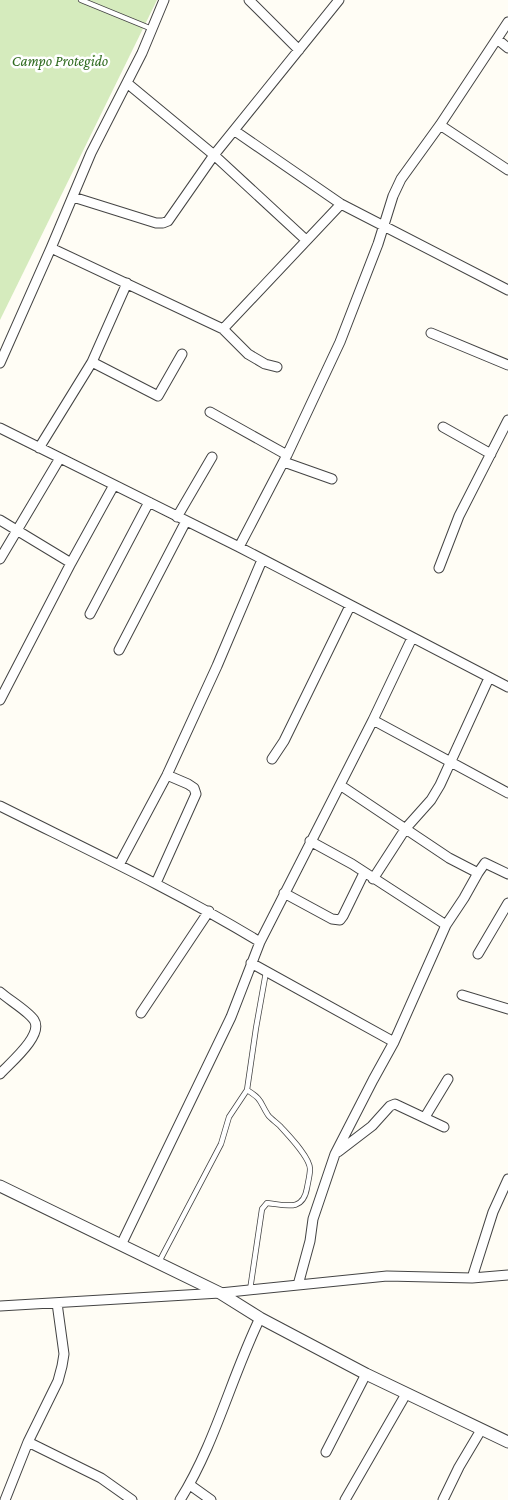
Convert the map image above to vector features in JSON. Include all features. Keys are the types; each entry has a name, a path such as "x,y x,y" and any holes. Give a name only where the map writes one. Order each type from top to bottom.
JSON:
{"street":[{"path":"0,363 92,153 127,83 164,0"},
{"path":"249,0 299,50"},
{"path":"73,197 156,223 163,223 171,218 214,155 338,0"},
{"path":"239,547 286,458 340,342 378,244 382,225 401,179 508,22"},
{"path":"497,39 508,48"},
{"path":"127,83 214,155 306,240"},
{"path":"440,124 508,170"},
{"path":"235,131 341,204 508,290"},
{"path":"223,329 341,204"},
{"path":"52,248 223,329 248,354 264,364 277,366"},
{"path":"39,448 92,362 127,283"},
{"path":"431,333 508,365"},
{"path":"92,362 158,396 182,354"},
{"path":"210,412 286,458 332,479"},
{"path":"439,568 459,516 508,420"},
{"path":"443,427 491,454"},
{"path":"0,428 239,547 508,687"},
{"path":"177,517 212,457"},
{"path":"0,559 60,458"},
{"path":"0,700 114,485"},
{"path":"90,614 149,502"},
{"path":"0,520 71,563"},
{"path":"119,650 186,521"},
{"path":"119,865 166,775 217,666 262,560"},
{"path":"272,759 284,741 350,606"},
{"path":"121,1245 231,1017 260,942 373,720 412,638"},
{"path":"373,879 406,828 431,800 440,785 489,678"},
{"path":"373,720 508,793"},
{"path":"156,883 196,794 194,788 188,784 166,775"},
{"path":"340,786 449,858 478,873"},
{"path":"0,806 156,883 209,911 260,942"},
{"path":"310,841 446,925"},
{"path":"298,1285 310,1241 313,1220 336,1154 394,1042 446,925 485,863 508,874"},
{"path":"284,893 332,919 340,920 364,873"},
{"path":"478,954 508,903"},
{"path":"141,1012 209,911"},
{"path":"251,963 394,1042"},
{"path":"0,994 34,1020 36,1027 36,1034 0,1074"},
{"path":"462,996 508,1009"},
{"path":"425,1117 448,1079"},
{"path":"336,1154 372,1126 390,1106 395,1104 444,1127"},
{"path":"472,1278 498,1200 508,1179"},
{"path":"0,1186 159,1262 220,1293 260,1318 366,1374 508,1442"},
{"path":"498,1200 508,1203"},
{"path":"0,1306 220,1293 387,1276 472,1278 508,1276"},
{"path":"5,1500 28,1442 55,1388 62,1366 64,1354 57,1303"},
{"path":"180,1500 190,1485 205,1451 245,1348 260,1318"},
{"path":"326,1452 366,1374"},
{"path":"344,1500 406,1394"},
{"path":"443,1500 459,1467 481,1430"},
{"path":"28,1442 101,1478 132,1500"},
{"path":"190,1485 211,1500"}],"lane":[{"path":"81,0 152,29"},
{"path":"159,1262 221,1144 228,1117 246,1090 266,972"},
{"path":"246,1090 258,1096 265,1106 268,1115 301,1151 310,1169 305,1197 302,1202 297,1205 267,1203 262,1209 250,1290"}],"green space":[{"name":"Campo Protegido","path":"0,0 157,0 0,320"}]}
